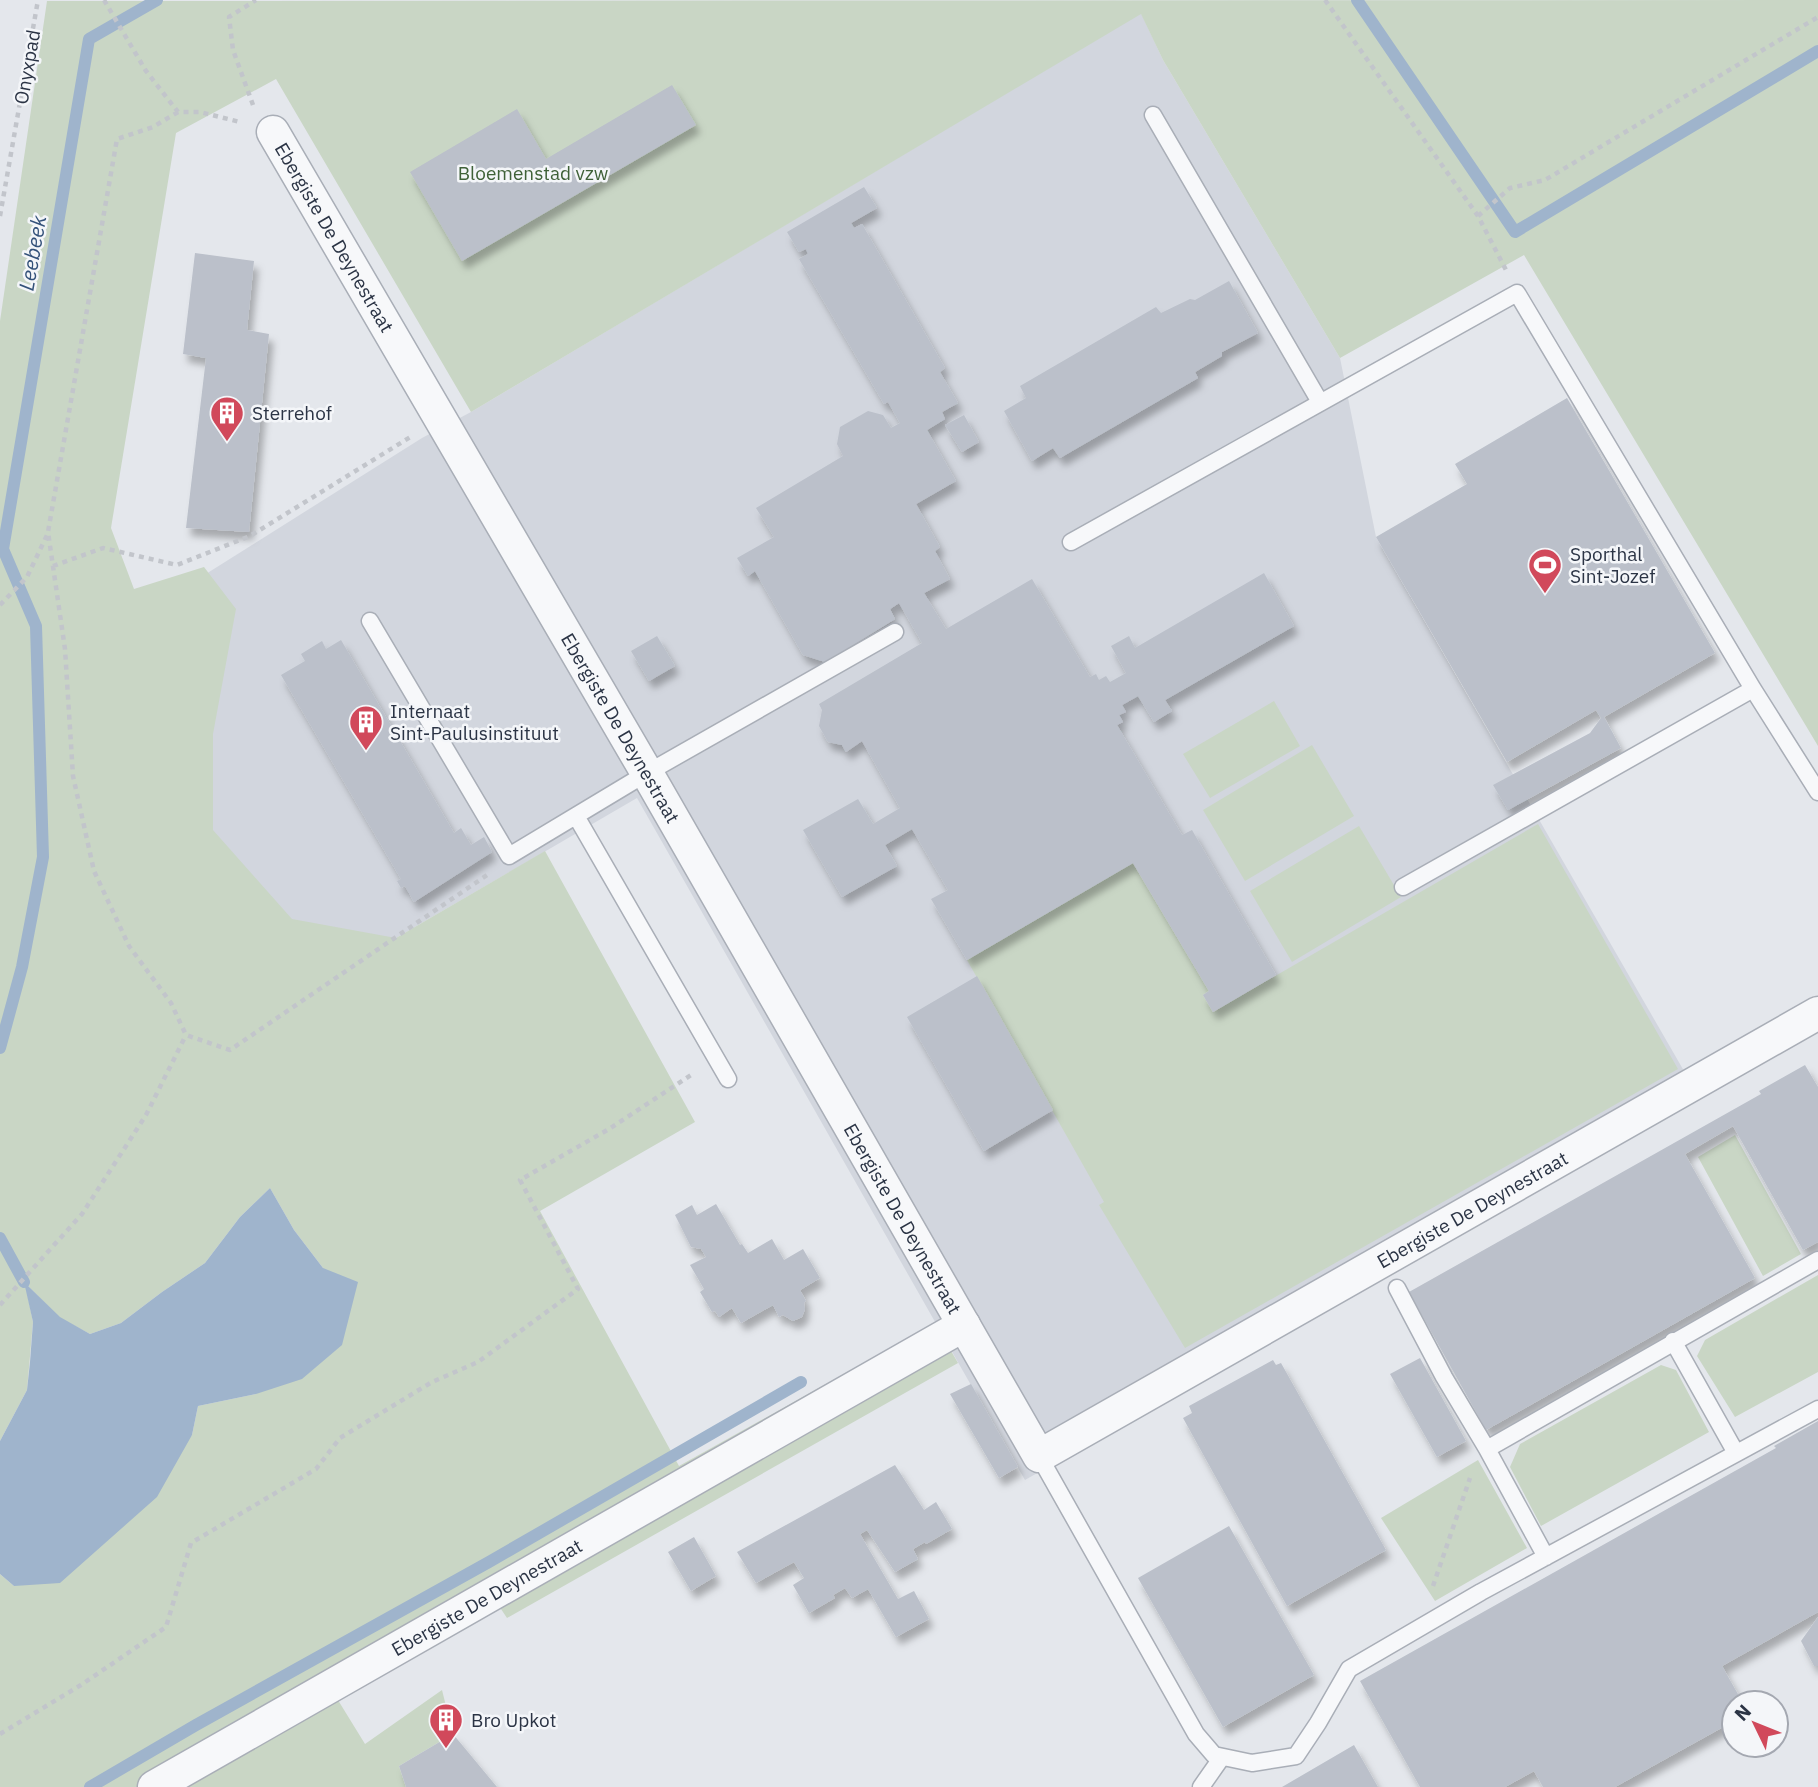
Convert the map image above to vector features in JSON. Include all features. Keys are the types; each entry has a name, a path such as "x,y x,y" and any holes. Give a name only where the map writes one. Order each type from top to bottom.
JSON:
{"street":[{"name":"Ebergiste De Deynestraat","path":"266,125 647,773 1039,1456 1818,1013"},
{"name":"Ebergiste De Deynestraat","path":"154,1787 964,1325"}],"lane":[{"path":"1153,115 1320,402"},
{"path":"1071,542 1517,293 1752,689 1818,792"},
{"path":"370,621 509,856 647,773 895,632"},
{"path":"1403,887 1752,689"},
{"path":"576,816 728,1079"},
{"path":"1487,1449 1818,1260"},
{"path":"1397,1287 1444,1377 1546,1557"},
{"path":"1673,1341 1736,1453"},
{"path":"1039,1456 1196,1734 1214,1755 1252,1763 1296,1756 1349,1669 1546,1557 1818,1409"},
{"path":"1201,1787 1222,1757"}],"path":[{"name":"Onyxpad","path":"0,216 38,0"},
{"path":"104,0 146,71 178,112"},
{"path":"0,605 27,577 48,532 117,139 153,127 178,112 200,112 238,123 266,125 233,50 229,17 256,0"},
{"path":"1325,0 1480,214 1517,293"},
{"path":"1480,214 1510,188 1545,180 1818,17"},
{"path":"53,566 103,548 177,565 250,536 418,432"},
{"path":"48,532 65,649 73,775 94,871 130,946 171,1003 186,1035 230,1050 480,881 509,856"},
{"path":"0,1305 82,1214 146,1115 186,1035"},
{"path":"0,1734 82,1685 166,1627 191,1543 316,1469 340,1437 432,1382 478,1362 578,1289 520,1180 610,1129 717,1059"},
{"path":"1435,1619 1427,1603 1478,1456 1487,1449"}],"shaded area":[{"path":"1141,13 1163,60 1340,358 1376,537 1699,1097 1025,1480 637,798 396,938 239,938 112,633 422,438 471,412"}],"green space":[{"name":"Bloemenstad vzw","path":"1818,0 1818,746 1524,255 1340,358 1163,60 1141,14 471,412 276,79 176,133 111,528 134,589 204,567 236,609 213,734 213,830 292,919 396,938 545,851 695,1122 540,1211 679,1466 935,1323 958,1363 507,1618 487,1588 325,1679 365,1744 442,1690 453,1734 399,1766 406,1787 0,1787 0,1574 14,1586 192,1435 198,1406 256,1394 323,1268 294,1230 270,1188 240,1217 205,1263 121,1323 90,1334 60,1318 25,1283 33,1322 27,1390 0,1441 0,321 47,1"},
{"path":"1274,701 1300,746 1210,798 1183,754"},
{"path":"1312,745 1354,816 1245,881 1203,810"},
{"path":"1538,824 1678,1069 1185,1348 1099,1205 1104,1202 967,960 1133,863 1209,991 1203,995 1213,1012"},
{"path":"1359,826 1401,897 1292,962 1250,891"},
{"path":"1735,1135 1801,1254 1763,1276 1698,1157"},
{"path":"1818,1275 1818,1372 1735,1417 1697,1356 1705,1340"},
{"path":"1661,1365 1676,1370 1709,1432 1541,1526 1510,1467 1520,1444"},
{"path":"1478,1460 1527,1548 1435,1601 1381,1518"}],"water":[{"path":"270,1188 294,1230 323,1268 358,1282 342,1345 302,1379 256,1394 198,1406 192,1435 157,1497 60,1583 14,1586 0,1574 0,1441 27,1390 33,1322 24,1282 60,1317 90,1334 121,1323 205,1263 240,1217"}],"building":[{"path":"672,85 696,125 462,261 410,172 517,109 546,159"},
{"path":"864,187 877,208 851,223 854,228 862,224 945,368 940,372 958,403 942,412 945,419 927,430 956,481 916,504 940,547 935,551 950,579 924,593 946,629 1032,579 1090,677 1096,674 1099,680 1106,676 1110,682 1126,673 1111,646 1129,636 1135,648 1264,573 1294,626 1165,700 1172,711 1154,722 1138,696 1122,705 1126,712 1119,715 1123,722 1117,725 1182,835 1192,830 1276,975 1213,1012 1203,995 1209,991 1133,863 967,960 931,899 948,890 912,829 885,845 897,866 842,897 803,830 858,799 873,824 900,808 862,741 846,752 842,745 828,742 819,726 822,710 819,704 922,643 899,603 890,609 895,619 825,662 803,655 755,571 748,576 737,558 774,537 756,508 843,456 837,444 840,427 868,411 883,415 891,428 900,423 888,402 884,404 799,259 808,254 806,249 799,252 787,232"},
{"name":"Sterrehof","path":"195,253 254,261 247,330 269,334 249,532 186,528 206,358 183,354"},
{"path":"1229,281 1258,333 1222,352 1222,356 1195,372 1198,378 1060,458 1053,448 1032,461 1004,411 1026,398 1020,386 1156,307 1161,313 1190,299 1195,300"},
{"name":"Sporthal Sint-Jozef","path":"1567,398 1715,653 1604,717 1621,748 1508,810 1493,785 1590,733 1601,718 1596,710 1507,762 1376,537 1467,484 1455,464"},
{"path":"964,415 979,442 962,452 945,425"},
{"path":"657,636 675,666 649,681 631,651"},
{"name":"Internaat Sint-Paulusinstituut","path":"341,640 454,833 461,828 471,845 484,837 492,852 414,902 405,886 401,888 397,881 401,879 281,675 305,661 301,654 322,641 326,649"},
{"path":"977,976 1053,1110 984,1151 907,1017"},
{"path":"1805,1065 1818,1087 1818,1242 1803,1250 1733,1126 1685,1154 1755,1278 1486,1430 1409,1292 1761,1094 1759,1091"},
{"path":"716,1204 740,1245 742,1244 748,1253 772,1239 784,1260 803,1249 820,1278 800,1290 806,1301 802,1317 793,1321 783,1315 779,1317 773,1305 741,1323 732,1308 719,1317 715,1311 712,1312 700,1292 704,1289 690,1265 706,1257 701,1249 691,1247 675,1215 692,1205 697,1215"},
{"path":"1420,1358 1466,1441 1437,1457 1390,1374"},
{"path":"1273,1360 1276,1365 1281,1363 1386,1550 1287,1606 1183,1418 1192,1413 1189,1406"},
{"path":"971,1384 1018,1467 999,1478 950,1394"},
{"path":"1818,1421 1818,1612 1722,1666 1735,1689 1720,1689 1720,1729 1615,1787 1543,1787 1534,1771 1505,1787 1420,1787 1360,1681 1776,1448 1774,1446"},
{"path":"895,1465 924,1510 936,1502 952,1529 913,1549 918,1559 895,1572 867,1530 860,1534 898,1599 914,1591 929,1619 896,1637 868,1589 852,1598 845,1588 833,1595 835,1598 809,1613 793,1585 804,1578 794,1562 756,1583 737,1552"},
{"path":"1229,1526 1314,1675 1223,1727 1138,1578"},
{"path":"694,1537 716,1576 691,1591 668,1552"},
{"path":"1818,1617 1818,1666 1814,1666 1801,1641"},
{"name":"Bro Upkot","path":"453,1734 497,1787 406,1787 399,1766"},
{"path":"1354,1745 1378,1787 1282,1787"}],"waterway":[{"name":"Leebeek","path":"0,551 3,549 89,39 157,0"},
{"path":"1357,0 1515,232 1818,51"},
{"path":"0,1048 22,967 43,857 36,626 3,549"},
{"path":"0,1238 24,1282"},
{"path":"90,1787 801,1382"}],"place":[{"name":"Sterrehof","path":"227,443"},
{"name":"Sporthal Sint-Jozef","path":"1545,595"},
{"name":"Internaat Sint-Paulusinstituut","path":"366,752"},
{"name":"Bro Upkot","path":"446,1750"}]}
